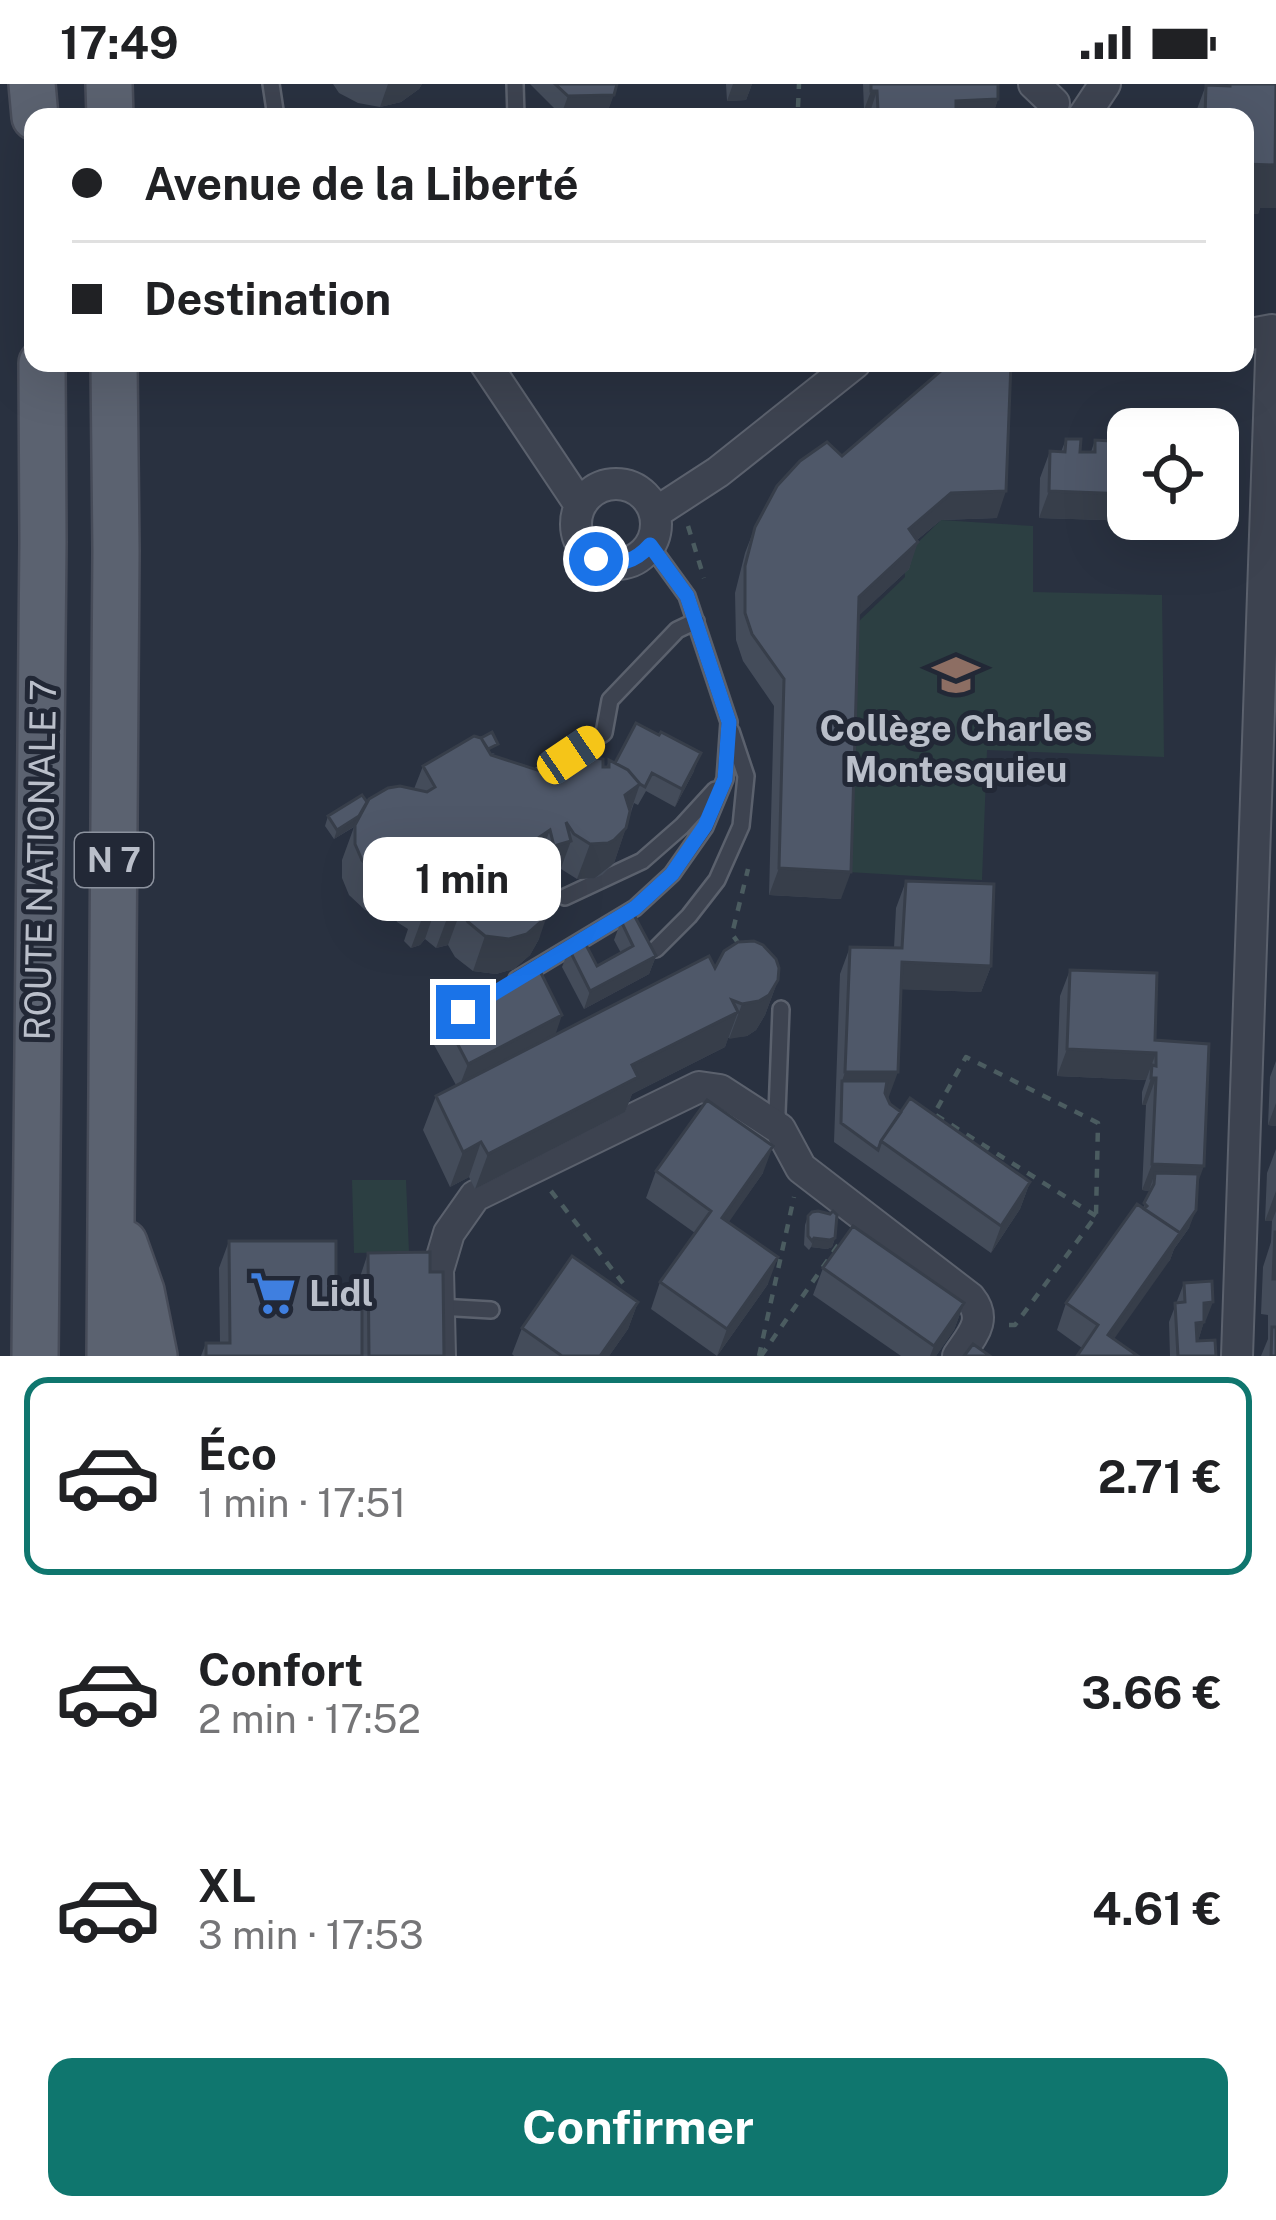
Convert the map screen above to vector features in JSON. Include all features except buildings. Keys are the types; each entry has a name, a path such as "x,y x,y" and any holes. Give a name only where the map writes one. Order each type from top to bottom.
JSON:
{"main road":[{"name":"ROUTE NATIONALE 7","path":"35,1356 42,372"},
{"name":"ROUTE NATIONALE 7","path":"110,1356 114,372"},
{"path":"112,1220 136,1272 154,1356"}],"street":[{"path":"1238,1356 1272,330 1254,333"},
{"path":"491,372 580,506"},
{"path":"655,513 718,472 844,372"},
{"path":"604,485 635,488 655,513 650,545 626,563 596,559 577,535 580,506 604,485"},
{"path":"440,1356 438,1270 449,1233 475,1196 698,1087 720,1090 780,1130 801,1168 970,1298 979,1310 979,1326 958,1356"}],"lane":[{"path":"650,545 687,596 746,776 741,826 717,880 656,949"},
{"path":"538,778 604,733 610,700 677,630 696,621"},
{"path":"501,988 635,908 672,874 705,826 725,779 729,722"},
{"path":"565,897 642,862 725,779"},
{"path":"780,1130 781,1009"},
{"path":"439,1307 491,1310"}],"path":[{"path":"798,107 799,84"},
{"path":"979,1326 1015,1325 1096,1216 1098,1123 965,1057 934,1114 1096,1216"},
{"path":"532,1168 626,1287"},
{"path":"760,1356 801,1168"},
{"path":"760,1356 860,1214"}],"shaded area":[{"path":"941,520 1033,526 1033,592 1162,595 1164,757 987,750 982,880 848,872 856,624 905,577 903,557"},
{"path":"352,1180 406,1180 409,1252 354,1253"}],"place":[{"name":"Collège Charles Montesquieu","path":"956,675"},
{"name":"Lidl","path":"273,1293"}],"route":[{"path":"463,1012 635,908 672,874 705,826 725,779 729,722 687,596 650,545 626,563 596,559"}]}
